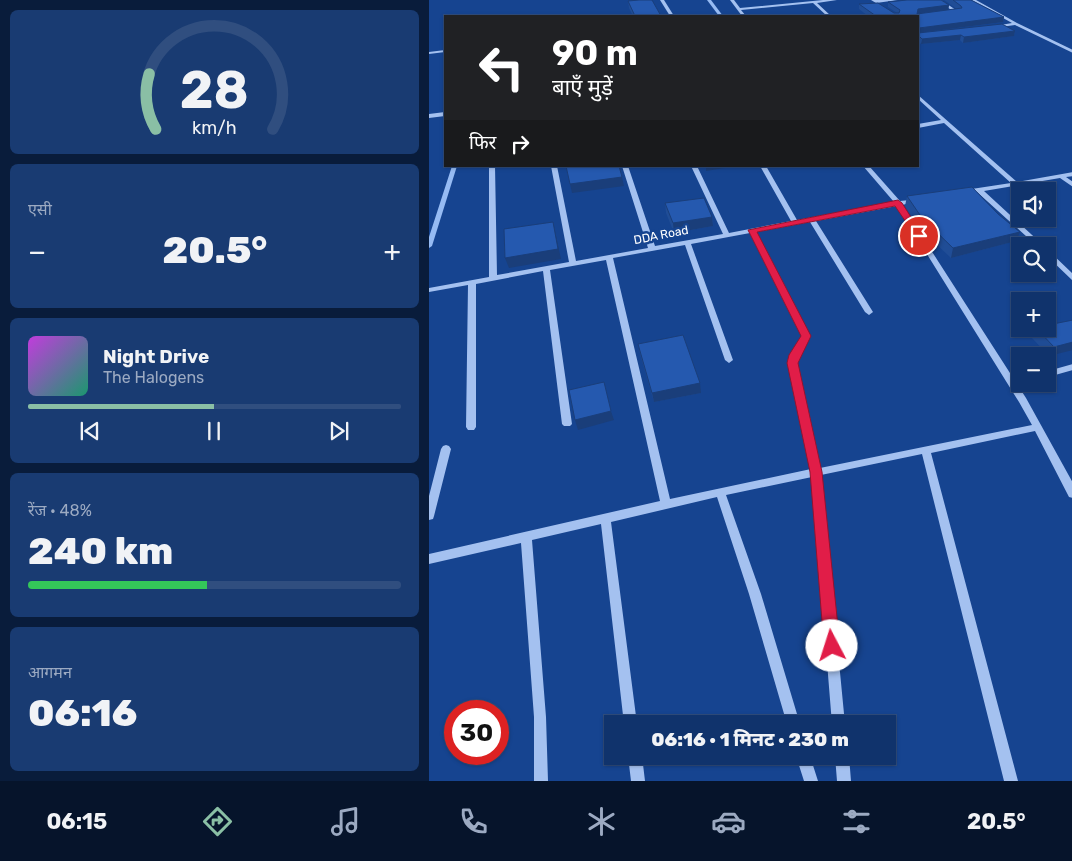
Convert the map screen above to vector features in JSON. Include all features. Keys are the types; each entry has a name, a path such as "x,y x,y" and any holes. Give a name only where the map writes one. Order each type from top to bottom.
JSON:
{"street":[{"path":"662,0 671,15"},
{"path":"732,0 743,15"},
{"path":"739,9 835,0"},
{"path":"875,1 896,0"},
{"path":"937,0 957,12 947,14"},
{"path":"973,0 1072,52"},
{"path":"875,1 881,6"},
{"path":"814,2 828,15"},
{"path":"987,28 1016,24"},
{"path":"429,53 444,51"},
{"path":"919,98 1014,182"},
{"path":"429,116 444,114"},
{"path":"919,126 945,122"},
{"path":"492,167 493,278"},
{"path":"554,167 573,263"},
{"path":"625,167 652,249"},
{"path":"694,167 727,234"},
{"path":"764,167 795,222"},
{"path":"867,167 898,203 1011,374"},
{"path":"1027,182 1072,174"},
{"path":"1061,176 1072,185"},
{"path":"961,192 1011,185"},
{"path":"979,190 1031,237"},
{"name":"DDA Road","path":"429,290 925,198"},
{"path":"812,219 869,312"},
{"path":"752,230 806,336 805,341 794,355 792,363 816,472 838,715"},
{"path":"687,242 729,360"},
{"path":"609,256 666,504"},
{"path":"1056,261 1072,278"},
{"path":"546,268 567,424"},
{"path":"471,427 472,282"},
{"path":"1056,372 1072,367"},
{"path":"1021,392 1072,494"},
{"path":"429,559 720,492 1038,427"},
{"path":"429,516 446,449"},
{"path":"926,450 1011,781"},
{"path":"720,492 755,594 791,715"},
{"path":"605,518 630,715"},
{"path":"526,537 540,717 541,781"},
{"path":"636,765 639,781"},
{"path":"806,765 811,781"},
{"path":"843,765 844,781"}],"building":[{"path":"652,0 660,15 635,15 628,1"},
{"path":"941,0 949,5 918,9 917,14 962,8 953,0 971,0 1004,17 919,28 919,15 875,15 859,4 878,3 894,13 899,13 900,10 888,2"},
{"path":"1002,24 1015,31 964,37 961,35 922,39 919,33"},
{"path":"566,167 619,167 622,177 570,184"},
{"path":"972,187 1011,225 1011,227 1020,232 953,248 922,218 907,196"},
{"path":"704,198 712,217 673,223 665,203"},
{"path":"553,222 558,249 505,258 504,229"},
{"path":"1073,320 1073,342 1054,347 1045,337 1056,337 1056,323"},
{"path":"683,335 700,383 652,393 638,344"},
{"path":"604,382 611,411 575,420 569,390"}],"waterway":[{"path":"709,0 720,15"},
{"path":"429,246 455,167"}],"route":[{"path":"832,646 816,472 792,363 794,355 805,341 806,336 752,230 898,203 919,236"}]}
